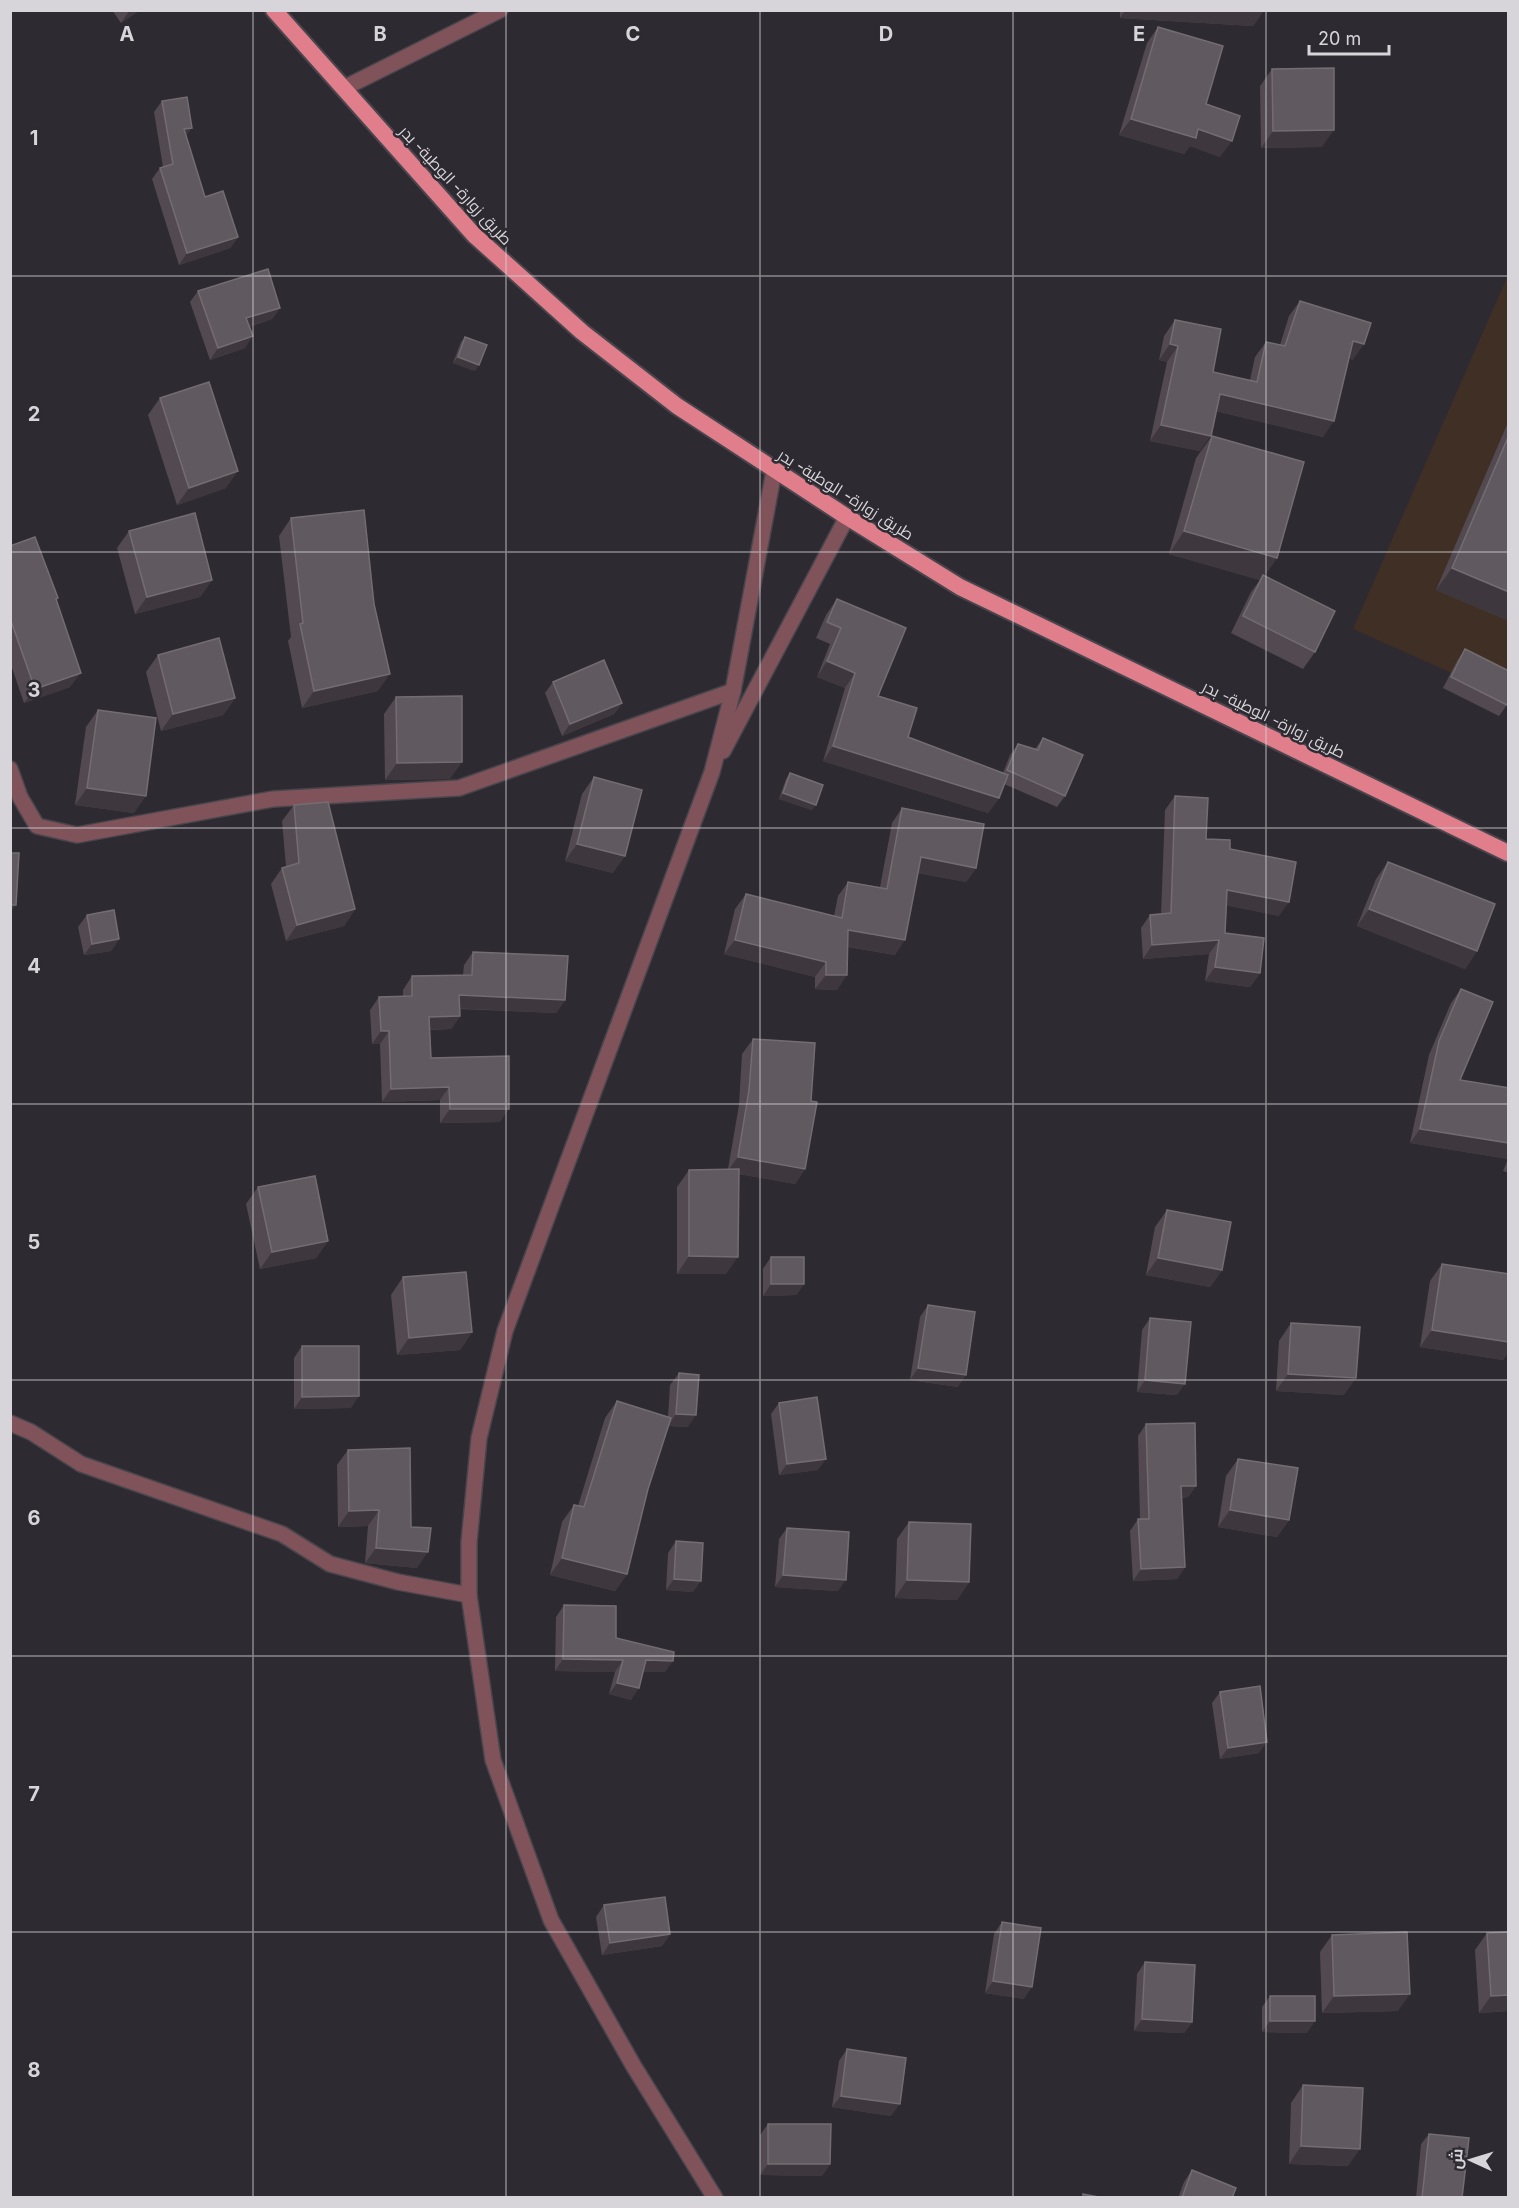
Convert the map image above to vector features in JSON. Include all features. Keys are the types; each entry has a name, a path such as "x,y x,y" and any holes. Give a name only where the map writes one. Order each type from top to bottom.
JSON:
{"highway":[{"name":"طريق زوارة- الوطية- بدر","path":"274,10 474,235 573,324 677,406 774,471 960,587 1509,853"}],"street":[{"path":"344,88 500,10"},
{"path":"714,2198 633,2065 551,1920 493,1760 469,1595 469,1542 479,1438 505,1331 712,772 733,691 774,471"},
{"path":"712,772 847,517"},
{"path":"10,769 20,797 36,826 77,835 273,799 459,788 733,691"},
{"path":"10,1423 31,1432 81,1464 282,1534 330,1564 398,1582 469,1595"}],"shaded area":[{"path":"1508,275 1508,698 1353,629"}],"building":[{"path":"1158,27 1223,46 1206,104 1240,116 1232,141 1198,129 1196,138 1131,119"},
{"path":"1334,68 1334,130 1273,131 1272,69"},
{"path":"187,97 192,128 184,129 205,197 223,191 238,237 187,253 160,168 173,164 162,101"},
{"path":"268,269 280,308 246,318 253,336 218,348 198,291"},
{"path":"1300,301 1371,323 1364,344 1353,341 1334,421 1220,394 1211,436 1161,425 1178,346 1170,344 1175,320 1221,329 1213,372 1257,382 1266,342 1285,346"},
{"path":"465,337 487,345 479,365 458,357"},
{"path":"209,382 238,471 189,488 160,398"},
{"path":"1509,435 1509,592 1452,568"},
{"path":"1212,436 1304,462 1277,558 1184,531"},
{"path":"364,510 374,604 390,674 314,691 300,624 303,623 291,518"},
{"path":"195,513 212,580 147,597 129,531"},
{"path":"35,537 58,598 56,599 81,673 35,689 10,618 10,546"},
{"path":"1263,575 1335,611 1315,652 1243,616"},
{"path":"837,599 906,628 878,696 917,708 908,737 1008,775 999,798 833,746 855,673 827,661 841,628 827,622"},
{"path":"219,638 235,698 173,714 158,655"},
{"path":"1465,649 1509,671 1507,705 1451,677"},
{"path":"604,660 622,703 570,724 553,682"},
{"path":"462,696 462,762 397,763 396,697"},
{"path":"98,710 156,718 146,796 87,788"},
{"path":"1043,738 1083,755 1065,796 1007,770 1018,744 1038,750"},
{"path":"790,773 823,785 816,805 783,793"},
{"path":"594,777 642,790 625,856 577,844"},
{"path":"1175,796 1208,798 1206,839 1230,840 1230,849 1296,862 1289,902 1227,890 1225,933 1264,938 1260,973 1215,967 1219,940 1152,945 1150,915 1171,913"},
{"path":"328,802 355,909 297,925 282,868 299,863 294,805"},
{"path":"902,808 984,824 976,868 921,857 905,940 848,930 847,975 826,975 826,962 735,940 746,894 842,918 848,882 887,889"},
{"path":"10,853 19,853 16,905 10,905"},
{"path":"1388,862 1495,904 1477,951 1369,909"},
{"path":"114,910 119,939 92,944 87,915"},
{"path":"473,952 568,956 565,1000 459,995 460,1016 429,1017 431,1058 509,1056 509,1109 450,1109 449,1087 391,1089 389,1031 381,1031 379,997 412,996 412,976 472,975"},
{"path":"1461,989 1493,1002 1460,1080 1509,1088 1509,1143 1420,1129 1439,1041"},
{"path":"753,1039 815,1043 811,1101 817,1102 805,1169 738,1157 749,1090"},
{"path":"739,1169 738,1257 689,1256 689,1170"},
{"path":"315,1176 328,1241 272,1252 258,1187"},
{"path":"1167,1210 1231,1222 1222,1270 1158,1258"},
{"path":"771,1257 804,1257 804,1284 771,1284"},
{"path":"1442,1264 1509,1274 1509,1342 1432,1330"},
{"path":"466,1272 472,1332 409,1338 403,1277"},
{"path":"928,1305 975,1312 966,1375 918,1368"},
{"path":"1150,1318 1191,1322 1185,1384 1145,1380"},
{"path":"1291,1323 1360,1327 1356,1378 1288,1374"},
{"path":"302,1346 359,1346 359,1396 302,1397"},
{"path":"679,1373 699,1375 696,1415 676,1414"},
{"path":"817,1397 826,1459 787,1464 779,1403"},
{"path":"617,1401 671,1418 648,1489 627,1574 562,1558 574,1505 584,1507"},
{"path":"1195,1423 1196,1486 1181,1486 1185,1567 1141,1569 1138,1519 1149,1519 1146,1424"},
{"path":"410,1448 411,1527 431,1528 428,1552 376,1548 379,1510 349,1511 348,1450"},
{"path":"1238,1459 1298,1468 1289,1520 1230,1510"},
{"path":"909,1522 971,1524 969,1582 907,1580"},
{"path":"787,1528 849,1532 846,1580 783,1575"},
{"path":"676,1541 703,1543 701,1581 674,1579"},
{"path":"564,1605 616,1606 616,1638 674,1652 673,1661 646,1660 639,1688 617,1683 623,1660 563,1659"},
{"path":"1260,1686 1267,1742 1228,1748 1220,1692"},
{"path":"665,1897 670,1934 610,1943 604,1905"},
{"path":"1002,1922 1041,1928 1032,1987 993,1981"},
{"path":"1407,1932 1410,1994 1334,1996 1332,1935"},
{"path":"1509,1932 1509,1995 1491,1996 1487,1933"},
{"path":"1145,1962 1195,1965 1192,2022 1142,2019"},
{"path":"1270,1996 1315,1996 1315,2021 1270,2021"},
{"path":"847,2049 906,2058 900,2104 841,2096"},
{"path":"1303,2085 1363,2088 1360,2149 1301,2146"},
{"path":"768,2124 831,2124 830,2164 768,2164"},
{"path":"1429,2134 1469,2138 1462,2198 1422,2198"},
{"path":"1192,2170 1236,2188 1232,2198 1182,2198"},
{"path":"1083,2194 1104,2198 1083,2198"}]}
